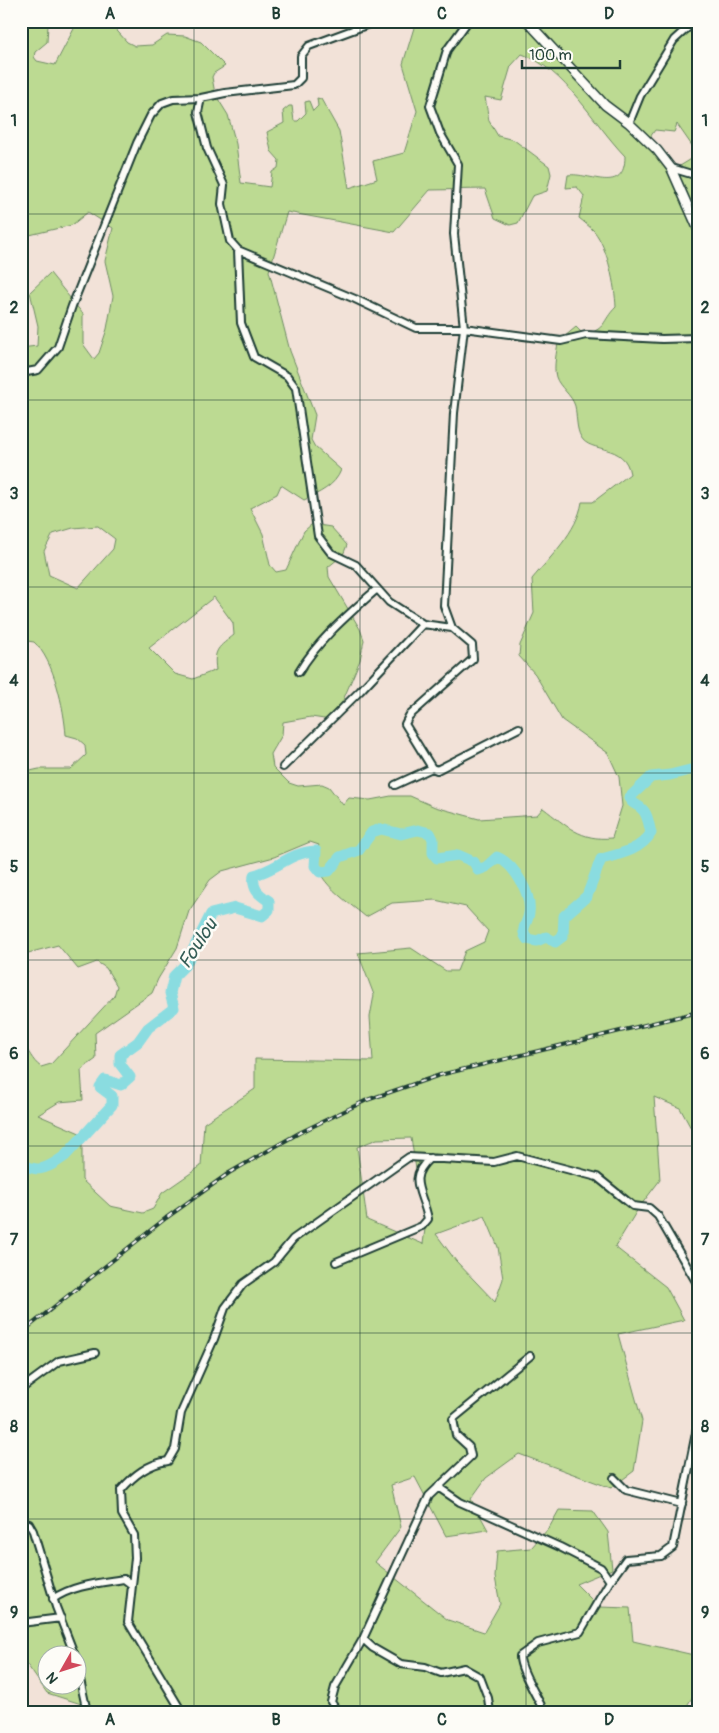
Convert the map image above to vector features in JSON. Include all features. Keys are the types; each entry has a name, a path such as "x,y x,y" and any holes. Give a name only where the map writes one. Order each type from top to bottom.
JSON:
{"street":[{"path":"21,373 38,370 58,347 82,278 137,142 151,115 162,103 173,99 200,98 225,93 294,85 301,78 300,56 309,46 377,21"},
{"path":"468,21 447,50 430,106 440,133 458,164 454,234 464,328 454,413 444,606 452,628 472,645 473,659 409,716 405,724 432,768 437,770 519,728"},
{"path":"629,123 640,96 674,40 695,21"},
{"path":"527,22 605,106 629,123 657,150 671,168 698,229"},
{"path":"200,98 198,112 207,148 224,185 222,204 230,241 238,250 355,299 416,328 464,328 561,341 586,335 662,339 698,338"},
{"path":"671,168 698,176"},
{"path":"238,250 237,276 240,323 254,357 287,376 296,388 318,536 331,553 356,566 389,602 423,624 452,628"},
{"path":"299,672 304,662 340,621 377,588"},
{"path":"283,767 360,691 423,624"},
{"path":"395,785 432,768"},
{"path":"182,1712 128,1622 135,1558 134,1535 122,1514 121,1490 134,1475 158,1462 168,1461 175,1449 180,1413 214,1340 224,1308 243,1284 274,1262 293,1239 409,1157 494,1162 516,1156 597,1177 633,1206 649,1208 658,1216 698,1285"},
{"path":"336,1262 422,1226 428,1218 415,1178 420,1166 430,1158"},
{"path":"21,1389 59,1361 95,1354"},
{"path":"338,1712 331,1702 335,1687 363,1639 429,1496 471,1456 469,1447 456,1435 453,1419 530,1356"},
{"path":"544,1712 536,1691 520,1664 520,1656 538,1643 580,1632 610,1581 626,1559 661,1556 673,1547 698,1423"},
{"path":"614,1478 626,1490 682,1504"},
{"path":"438,1487 460,1502 560,1547 601,1568 610,1581"},
{"path":"21,1521 29,1524 34,1531 53,1599 71,1646"},
{"path":"53,1599 65,1591 124,1578 132,1584"},
{"path":"21,1623 61,1618"},
{"path":"363,1639 373,1648 401,1664 425,1667 441,1673 464,1668 480,1677 488,1698 490,1712"},
{"path":"84,1696 87,1712"}],"green space":[{"path":"21,21 44,21 48,25 47,42 35,52 34,57 37,61 55,65 78,21 110,23 127,42 135,46 152,45 167,35 185,36 201,42 225,66 214,73 212,77 215,94 228,115 236,144 241,183 270,187 272,172 278,168 279,160 271,151 267,132 284,123 283,111 289,106 292,106 294,121 298,121 306,113 305,102 309,101 313,111 318,106 317,98 321,99 339,131 349,188 377,179 373,161 404,153 417,111 403,64 416,21 698,21 698,1141 680,1108 654,1097 660,1180 638,1209 615,1247 666,1287 684,1320 618,1334 642,1421 634,1471 611,1488 519,1454 486,1478 471,1499 488,1530 446,1536 415,1477 391,1485 401,1527 375,1562 448,1620 484,1632 500,1604 495,1577 497,1551 531,1548 549,1528 559,1510 593,1511 608,1532 612,1569 576,1584 599,1607 630,1608 633,1641 698,1656 698,1688 683,1712 106,1712 56,1696 88,1696 88,1646 38,1646 38,1680 21,1656 21,1043 41,1067 51,1064 114,996 117,986 106,968 97,962 78,969 58,945 28,953 21,951 21,773 39,769 71,769 86,755 85,745 77,738 66,735 57,685 47,660 34,642 21,640 21,348 37,346 38,326 30,292 50,273 83,314 83,344 94,359 99,353 107,329 113,296 105,261 113,228 88,212 72,225 21,237","holes":["522,54 538,61 552,72 565,84 625,156 623,168 619,175 613,179 568,175 566,188 577,187 584,196 579,218 594,231 607,257 616,307 597,330 584,335 576,327 558,342 555,369 558,381 575,406 577,426 581,437 585,442 622,457 627,464 630,474 593,502 582,502 575,523 569,533 532,579 534,613 520,645 519,656 535,674 562,720 608,753 619,777 622,806 612,838 582,835 543,808 537,815 479,819 435,807 410,796 391,796 370,800 349,798 343,805 329,787 322,784 298,786 289,783 273,767 271,754 282,735 283,722 311,717 331,720 338,712 360,660 364,640 360,629 329,577 328,567 343,555 347,545 331,527 312,524 304,531 286,570 276,572 270,565 263,534 250,508 277,494 281,485 304,500 331,485 341,470 315,447 311,440 315,415 290,351 269,271 287,212 394,232 430,190 485,189 495,218 510,225 518,223 532,196 547,191 551,174 549,166 514,140 498,136 489,121 485,97 501,100 511,66","677,124 695,150 693,158 680,166 671,168 648,140 655,130 674,132","98,526 115,539 113,549 78,588 49,575 44,551 53,534 73,528","214,597 233,623 234,635 216,653 216,670 193,679 175,674 149,648","310,842 319,845 316,856 317,867 322,876 338,895 366,917 392,903 435,900 466,907 488,931 484,942 465,951 457,971 446,971 411,948 358,953 374,995 370,1017 373,1061 255,1059 255,1089 204,1123 201,1166 162,1193 153,1209 143,1213 110,1206 82,1180 82,1134 38,1115 59,1102 83,1100 81,1070 96,1059 95,1033 152,993 158,979 177,948 189,911 210,880 222,871 274,857","411,1138 427,1214 423,1244 367,1220 357,1147 377,1139","485,1216 498,1247 503,1279 495,1302 456,1261 436,1234"]}],"waterway":[{"name":"Foulou","path":"21,1167 41,1169 65,1156 112,1105 112,1096 100,1087 105,1080 121,1085 130,1077 120,1064 120,1055 138,1042 148,1028 174,1008 170,993 174,976 186,964 211,914 235,908 262,916 269,910 269,901 255,888 254,875 270,869 291,857 316,851 315,866 320,872 329,871 340,857 359,850 372,832 381,829 401,834 418,830 430,833 433,839 433,853 437,858 458,855 474,862 478,870 486,867 497,857 510,866 528,897 529,913 524,932 527,939 537,941 546,937 555,942 563,936 564,916 587,896 601,859 623,853 642,844 651,833 644,811 629,798 651,777 670,775 698,768"},
{"name":"Foulou","path":"21,1187 24,1195 21,1201"}],"railway":[{"path":"21,1333 166,1218 229,1173 299,1133 367,1100 440,1075 698,1012"}]}
